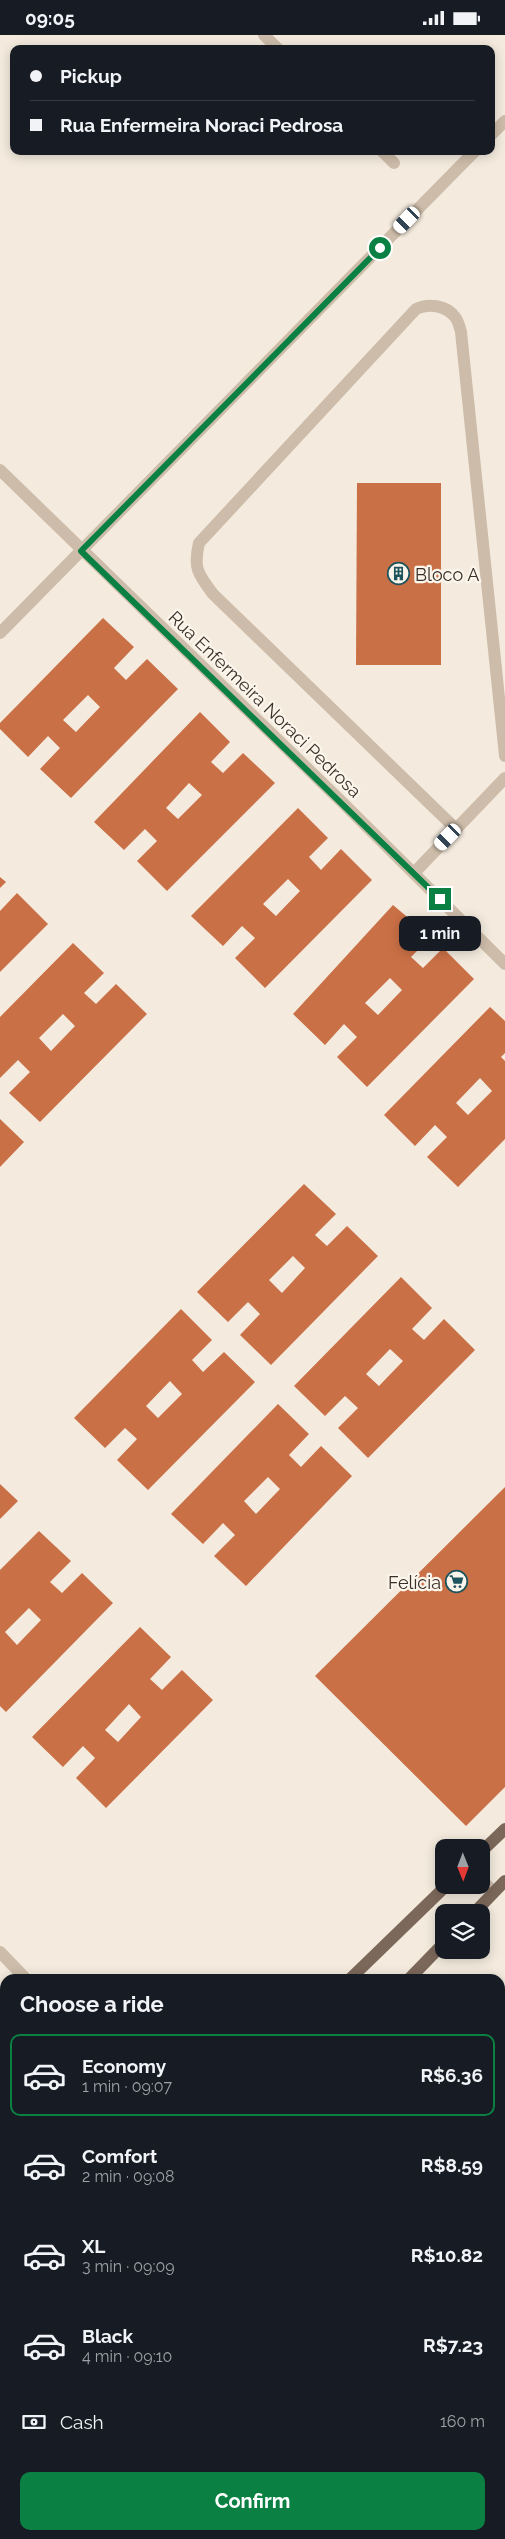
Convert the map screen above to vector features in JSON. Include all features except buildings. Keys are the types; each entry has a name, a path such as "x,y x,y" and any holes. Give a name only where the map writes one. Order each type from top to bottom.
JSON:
{"main road":[{"path":"490,1843 505,1829"},
{"path":"483,1904 505,1881"},
{"path":"355,1974 438,1894"},
{"path":"414,1974 435,1952"}],"street":[{"path":"264,35 274,45"},
{"path":"495,131 505,121"},
{"path":"386,155 394,163"},
{"path":"0,633 471,155"},
{"path":"456,829 213,594 198,575 195,559 199,543 416,309 424,305 438,306 455,316 462,332 505,756"},
{"name":"Rua Enfermeira Noraci Pedrosa","path":"0,470 505,964"},
{"path":"414,873 505,778"},
{"path":"490,1888 494,1892"},
{"path":"0,1952 21,1974"}],"place":[{"name":"Bloco A","path":"399,574"},
{"name":"Felícia","path":"457,1582"}],"route":[{"path":"380,248 81,551 440,899"}]}
